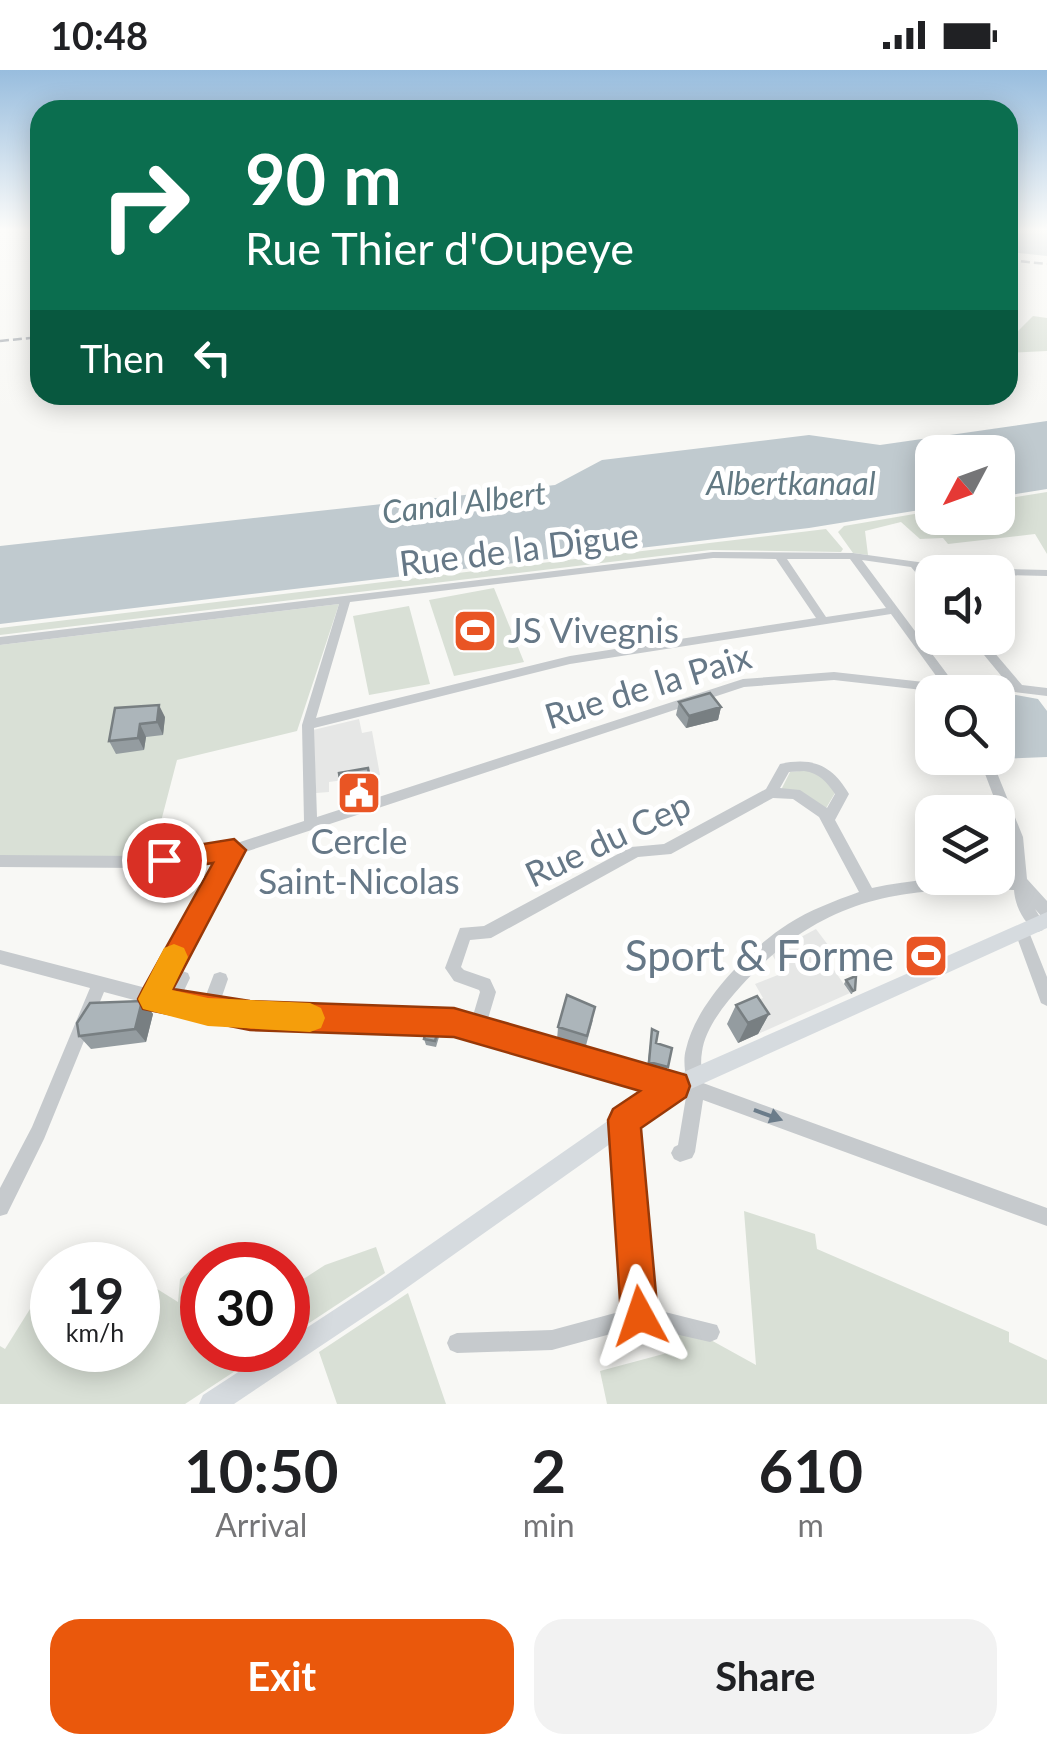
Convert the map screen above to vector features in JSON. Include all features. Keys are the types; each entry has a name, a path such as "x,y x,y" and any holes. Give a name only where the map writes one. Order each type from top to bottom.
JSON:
{"main road":[{"path":"212,1404 383,1291 624,1120 688,1085 1038,922"}],"street":[{"name":"Rue de la Digue","path":"0,641 713,554 853,556 915,565"},
{"path":"779,555 822,621"},
{"path":"853,556 941,675"},
{"name":"Rue de la Digue","path":"1015,571 1047,573"},
{"path":"312,826 308,725 346,599"},
{"path":"308,725 570,660 893,610"},
{"path":"990,655 1018,688"},
{"name":"Rue de la Paix","path":"0,861 142,862 234,850 743,684 834,676 915,686"},
{"name":"Rue de la Paix","path":"1015,688 1047,692"},
{"name":"Rue du Cep","path":"478,1027 488,992 484,984 458,976 454,968 465,934 486,933 636,852 666,850 771,793 785,768 808,764 831,775 842,794 828,820"},
{"path":"992,775 1012,822 1023,884 1022,902 1038,922 1047,998"},
{"path":"771,793 805,798 828,820 869,897"},
{"path":"162,1002 234,850"},
{"path":"680,1153 686,1152 688,1085 694,1045 708,1016 758,954 809,916 869,897 922,884 1023,884"},
{"path":"0,957 39,964 100,986 208,1012 478,1027 688,1085 1047,1217"},
{"path":"162,1002 182,978"},
{"path":"208,1012 220,979"},
{"path":"0,1206 38,1133 100,986"},
{"path":"624,1120 640,1316"},
{"path":"457,1343 552,1340 640,1316 710,1332"}],"shaded area":[{"path":"1033,316 1047,318 1047,351 1018,352 1018,331"},
{"path":"1047,492 1047,554 1035,534 948,544 943,538 920,539 916,535 1015,535 1015,497"},
{"path":"915,514 915,535 901,522 865,531 868,555 853,553 838,532 844,526"},
{"path":"826,529 843,549 841,552 710,550 0,635 0,628"},
{"name":"JS Vivegnis","path":"494,588 524,662 454,676 429,600"},
{"path":"339,604 297,731 177,760 152,856 0,856 0,645"},
{"path":"409,606 430,684 369,695 353,616"},
{"path":"359,719 362,733 372,731 380,775 329,782 329,792 316,793 313,730"},
{"path":"809,770 826,778 835,793 825,810 781,790 790,772"},
{"path":"816,929 834,953 825,957 850,993 758,1034 742,1007 763,998 755,984 783,973 771,953"},
{"path":"744,1211 815,1234 817,1249 1009,1332 1009,1342 1047,1360 1047,1404 607,1404 600,1371 667,1353 666,1329 709,1339 756,1365"},
{"path":"376,1247 385,1273 310,1322 310,1275 325,1265"},
{"path":"180,1279 180,1372 234,1372 185,1404 0,1404 0,1346 5,1349 30,1309 30,1372 160,1372 160,1291 178,1302"},
{"path":"408,1293 446,1404 337,1404 319,1352"}],"water":[{"name":"Albertkanaal","path":"1047,421 1047,489 1015,494 1015,435 950,435"},
{"name":"Albertkanaal","path":"809,435 880,445 915,440 915,511 809,528 0,624 0,546 555,485 602,460"},
{"path":"1015,695 1038,699 1047,711 1047,757 1015,758"}],"building":[{"path":"710,693 721,707 689,716 679,702"},
{"path":"159,705 157,722 140,724 138,738 109,741 115,708"},
{"path":"368,768 370,779 341,786 339,773"},
{"path":"856,976 855,990 853,991 846,980"},
{"path":"567,995 595,1007 587,1036 558,1027"},
{"path":"757,996 769,1014 748,1023 736,1005"},
{"path":"142,1001 135,1029 79,1036 77,1023 90,1003"},
{"path":"652,1029 658,1032 656,1043 672,1048 668,1067 649,1062"},
{"path":"426,1030 438,1030 435,1041 424,1039"}],"railway":[{"path":"0,341 30,338"}],"slow traffic":[{"path":"174,957 153,999 208,1012 310,1018"}],"place":[{"name":"JS Vivegnis","path":"475,631"},
{"name":"Cercle Saint-Nicolas","path":"359,793"},
{"name":"Sport & Forme","path":"926,956"}],"route":[{"path":"164,860 234,850 153,999 208,1012 250,1016 454,1022 675,1086 624,1120 640,1316"}],"water label":[{"name":"Canal Albert","path":"464,503"}]}
